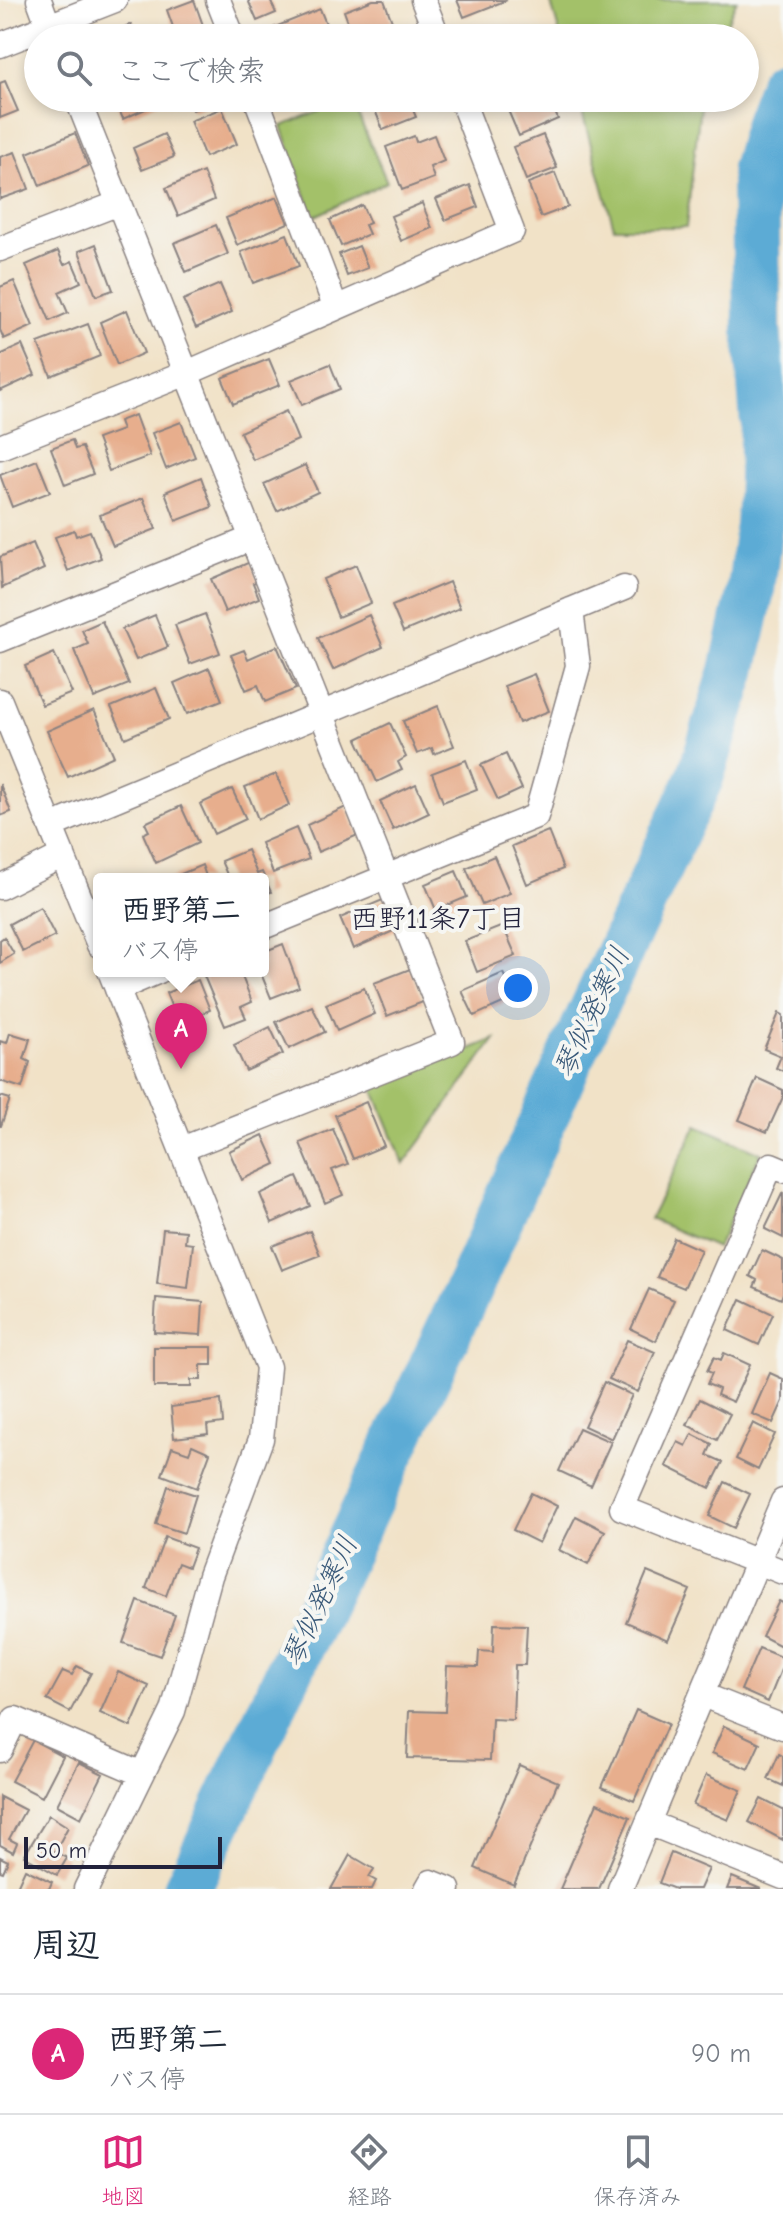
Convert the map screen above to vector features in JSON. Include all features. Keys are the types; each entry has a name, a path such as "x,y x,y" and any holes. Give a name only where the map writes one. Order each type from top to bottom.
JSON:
{"street":[{"path":"39,0 48,24"},
{"path":"67,24 115,0"},
{"path":"218,0 227,24"},
{"path":"423,0 432,24"},
{"path":"0,45 24,39"},
{"path":"83,112 452,1042 182,1149"},
{"path":"261,112 336,308"},
{"path":"0,447 187,373 512,231 466,112"},
{"path":"0,249 119,203"},
{"path":"0,640 252,538"},
{"path":"51,826 624,588"},
{"path":"269,924 536,816 578,666 571,610"},
{"path":"0,701 8,746 51,826 93,930"},
{"path":"0,887 63,855"},
{"path":"86,1889 173,1711 210,1576 261,1439 268,1367 113,980"},
{"path":"783,1170 771,1165 622,1508 783,1572"},
{"path":"620,1889 783,1501"},
{"path":"703,1695 783,1727"},
{"path":"0,1750 15,1719 142,1774"},
{"path":"649,1823 783,1877"},
{"path":"427,1889 431,1882 448,1889"}],"green space":[{"path":"550,0 737,0 726,24 557,24"},
{"path":"318,112 357,112 387,182 313,217 282,126"},
{"path":"582,112 699,112 686,227 614,227"},
{"path":"495,1039 404,1164 373,1088"},
{"path":"697,1125 761,1153 717,1248 650,1219"}],"building":[{"path":"194,0 203,24 172,24 167,10"},
{"path":"248,0 270,0 276,13 257,21"},
{"path":"373,0 384,0 393,24 349,24 344,11"},
{"path":"457,0 507,0 464,17"},
{"path":"320,9 326,24 282,24"},
{"path":"5,81 18,111 0,118 0,83"},
{"path":"120,112 139,112 123,119"},
{"path":"212,112 224,112 237,144 205,157 190,121"},
{"path":"376,112 414,112 416,117 383,130"},
{"path":"509,112 555,112 558,119 519,136"},
{"path":"75,133 88,166 40,186 27,153"},
{"path":"164,134 174,157 142,170 133,148"},
{"path":"434,135 444,161 430,167 434,178 402,190 386,147 414,136 416,142"},
{"path":"543,135 557,168 526,180 513,147"},
{"path":"15,152 29,189 0,199 0,157"},
{"path":"203,172 214,200 178,216 166,188"},
{"path":"555,173 568,207 541,217 528,183"},
{"path":"470,185 478,207 445,220 436,199"},
{"path":"277,197 288,223 237,245 226,218"},
{"path":"422,203 432,228 401,241 391,216"},
{"path":"362,205 370,223 365,225 369,234 341,246 330,220"},
{"path":"216,225 228,254 186,272 174,243"},
{"path":"287,234 299,266 253,283 241,252"},
{"path":"96,244 113,290 96,296 79,251"},
{"path":"359,246 368,268 347,276 339,254"},
{"path":"58,251 64,265 72,261 81,282 59,292 68,313 50,321 26,265"},
{"path":"14,281 33,326 4,339 0,330 0,287"},
{"path":"220,284 232,312 196,328 183,300"},
{"path":"127,310 144,353 117,365 100,322"},
{"path":"88,324 100,356 51,376 38,343"},
{"path":"22,345 35,375 0,391 0,355"},
{"path":"269,359 280,385 233,404 222,378"},
{"path":"330,364 340,389 302,405 291,380"},
{"path":"286,411 298,440 253,460 240,432"},
{"path":"135,415 150,456 109,471 97,439 122,430 119,421"},
{"path":"181,422 195,457 166,469 152,433"},
{"path":"72,440 75,449 82,447 93,474 65,485 51,448"},
{"path":"37,460 50,492 12,507 0,475"},
{"path":"305,465 318,492 277,511 264,484"},
{"path":"201,477 212,507 176,521 165,492"},
{"path":"143,498 156,529 113,546 100,515"},
{"path":"74,530 76,536 90,531 101,558 68,571 55,537"},
{"path":"33,543 44,569 2,588 0,557"},
{"path":"250,562 258,581 253,583 259,598 225,612 211,579"},
{"path":"356,565 371,603 338,617 323,579"},
{"path":"449,582 460,608 403,632 392,606"},
{"path":"205,614 220,653 190,664 175,625"},
{"path":"155,615 168,647 136,660 122,629"},
{"path":"369,615 383,647 333,670 318,638"},
{"path":"102,621 129,684 94,698 74,650 88,644 82,630"},
{"path":"277,646 296,689 265,702 258,685 246,690 231,655 244,650 248,659"},
{"path":"54,653 72,693 42,705 25,666"},
{"path":"209,668 222,700 187,714 174,683"},
{"path":"534,674 549,711 519,723 504,686"},
{"path":"156,688 169,719 125,738 111,707"},
{"path":"438,706 454,746 434,754 432,748 417,754 403,721"},
{"path":"94,710 114,756 68,777 47,731"},
{"path":"390,723 406,757 398,762 402,770 377,782 357,739"},
{"path":"506,754 522,789 498,800 481,765"},
{"path":"466,760 477,789 443,802 432,773"},
{"path":"276,774 289,805 258,819 245,787"},
{"path":"0,784 11,812 0,816"},
{"path":"416,784 429,813 393,830 380,801"},
{"path":"232,789 246,819 214,834 200,804"},
{"path":"181,806 198,843 156,863 143,834 149,831 145,823"},
{"path":"346,807 358,835 318,852 307,825"},
{"path":"296,828 309,859 273,873 261,843"},
{"path":"548,831 563,869 527,884 512,846"},
{"path":"247,850 257,873 226,873 221,861"},
{"path":"494,856 510,893 482,905 466,868"},
{"path":"202,865 205,873 183,873"},
{"path":"456,871 467,897 436,910 425,884"},
{"path":"385,899 398,929 353,949 340,918"},
{"path":"40,907 55,936 23,952 9,924"},
{"path":"503,926 516,956 477,972 465,941"},
{"path":"4,937 14,954 0,963 0,940"},
{"path":"283,944 299,987 271,998 262,977 269,977 269,950"},
{"path":"410,969 423,1002 387,1016 374,983"},
{"path":"503,973 514,998 474,1016 462,991"},
{"path":"204,977 242,977 252,1002 241,1007 246,1018 225,1026"},
{"path":"198,980 210,1010 178,1023 166,993"},
{"path":"364,988 375,1014 337,1031 326,1004"},
{"path":"312,1006 325,1032 289,1049 276,1022"},
{"path":"779,1013 783,1015 783,1071 776,1068 781,1056 764,1049"},
{"path":"270,1027 283,1054 246,1071 234,1045"},
{"path":"10,1033 30,1039 24,1059 30,1062 22,1088 0,1081 0,1041 7,1043"},
{"path":"757,1078 783,1090 783,1097 767,1132 739,1120"},
{"path":"0,1096 10,1099 1,1126 0,1126"},
{"path":"366,1102 384,1146 353,1159 335,1115"},
{"path":"333,1129 348,1164 332,1170 343,1195 325,1203 300,1143"},
{"path":"263,1135 276,1164 242,1180 229,1151"},
{"path":"297,1177 310,1206 272,1223 260,1194"},
{"path":"783,1192 783,1238 765,1229"},
{"path":"163,1229 186,1231 185,1243 193,1244 188,1288 157,1284"},
{"path":"310,1231 320,1255 282,1270 272,1246"},
{"path":"674,1238 701,1250 684,1288 657,1277"},
{"path":"762,1250 783,1260 781,1299 754,1287 757,1280 750,1276"},
{"path":"649,1289 674,1300 656,1341 631,1329"},
{"path":"156,1298 203,1302 201,1335 154,1332"},
{"path":"741,1299 773,1314 759,1345 727,1330"},
{"path":"627,1340 655,1352 638,1392 609,1379"},
{"path":"154,1347 212,1347 212,1365 201,1365 201,1380 191,1380 191,1387 154,1387"},
{"path":"724,1353 750,1365 733,1402 717,1395 719,1389 707,1384 712,1373 707,1371 714,1357 721,1360"},
{"path":"770,1373 783,1379 783,1401 773,1423 752,1414"},
{"path":"604,1382 632,1395 612,1439 584,1426"},
{"path":"700,1399 730,1414 717,1440 687,1425"},
{"path":"221,1400 223,1423 207,1425 208,1434 174,1438 171,1407"},
{"path":"753,1423 775,1434 758,1470 736,1459"},
{"path":"579,1428 611,1442 591,1486 559,1471"},
{"path":"692,1434 712,1444 707,1455 723,1462 710,1488 666,1466 678,1442 686,1446"},
{"path":"192,1445 210,1453 197,1488 162,1475 172,1447 189,1453"},
{"path":"725,1482 750,1494 734,1528 709,1516"},
{"path":"168,1486 196,1495 184,1533 156,1524"},
{"path":"531,1493 557,1506 539,1543 513,1530"},
{"path":"576,1516 605,1531 588,1565 559,1550"},
{"path":"165,1537 195,1548 188,1567 178,1563 166,1596 146,1588"},
{"path":"647,1572 690,1590 668,1640 626,1622"},
{"path":"138,1601 175,1615 160,1656 123,1643"},
{"path":"779,1601 783,1603 783,1647 762,1636"},
{"path":"494,1624 527,1625 525,1665 515,1665 513,1720 492,1719 490,1760 407,1758 409,1711 445,1712 447,1666 478,1667 479,1651 493,1652"},
{"path":"759,1648 783,1658 768,1702 741,1690"},
{"path":"77,1666 91,1673 70,1712 47,1700 63,1671 72,1675"},
{"path":"118,1672 149,1686 131,1727 100,1713"},
{"path":"636,1710 668,1724 634,1801 602,1787"},
{"path":"724,1726 760,1743 748,1769 712,1753"},
{"path":"33,1740 63,1756 42,1797 11,1781"},
{"path":"779,1754 783,1756 783,1786 768,1779"},
{"path":"79,1762 103,1774 81,1818 57,1805"},
{"path":"519,1765 558,1782 514,1885 475,1868"},
{"path":"706,1775 741,1790 728,1820 693,1805"},
{"path":"0,1797 25,1810 9,1839 17,1843 13,1852 0,1845"},
{"path":"761,1799 783,1810 783,1840 749,1822"},
{"path":"597,1803 630,1817 599,1889 560,1889"},
{"path":"49,1815 68,1827 55,1851 67,1858 57,1875 24,1856"},
{"path":"671,1853 709,1869 700,1889 675,1889 659,1883"},
{"path":"350,1855 374,1869 369,1877 376,1881 372,1889 331,1889"},
{"path":"0,1857 8,1861 3,1872 0,1871"},
{"path":"25,1869 52,1882 49,1889 16,1889"},
{"path":"732,1877 761,1889 727,1889"}],"waterway":[{"name":"琴似発寒川","path":"187,1889 473,1279 570,1059 700,778 733,671 751,590 761,508 764,423 757,329 755,169 783,83"}],"place":[{"name":"西野第二","path":"181,1069"}],"district":[{"name":"西野11条7丁目","path":"438,919"}]}
